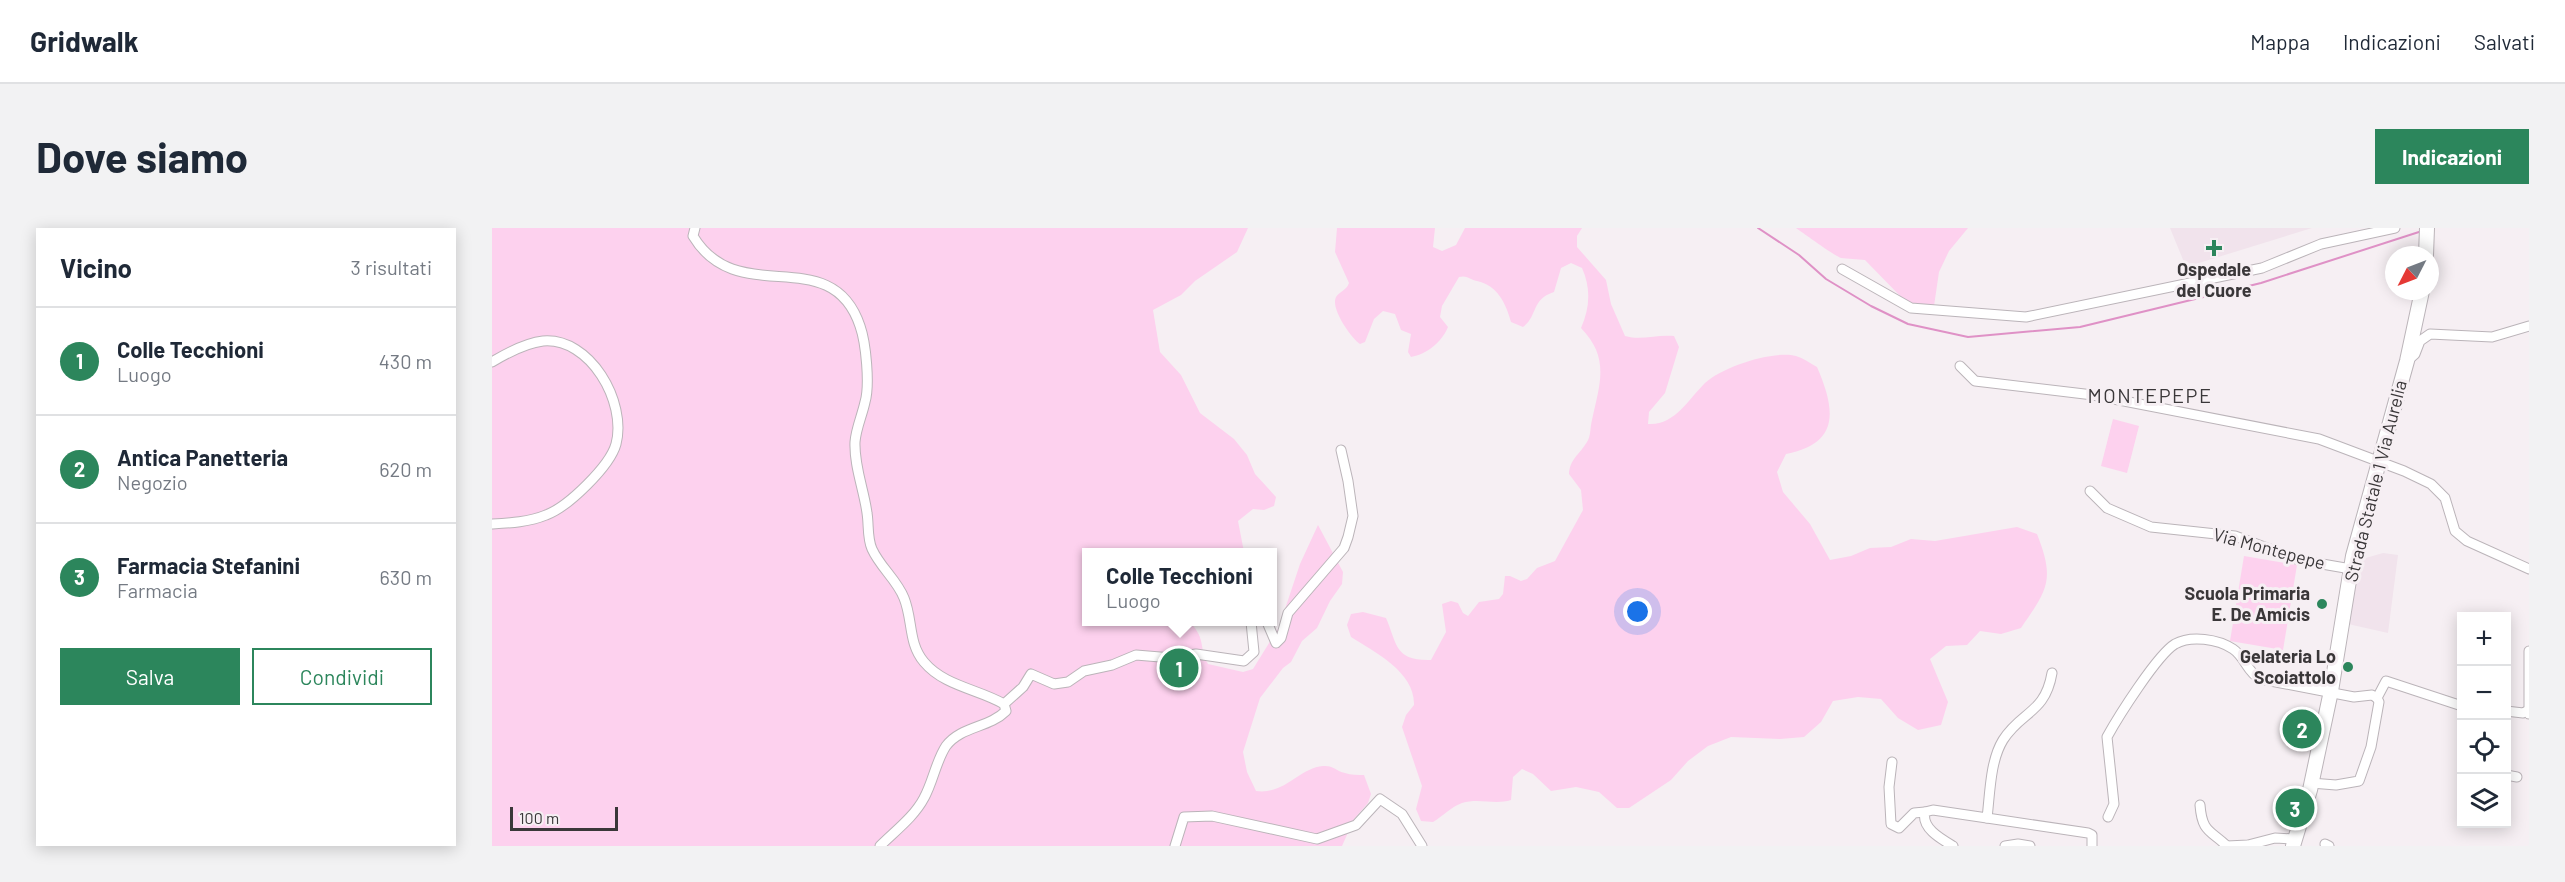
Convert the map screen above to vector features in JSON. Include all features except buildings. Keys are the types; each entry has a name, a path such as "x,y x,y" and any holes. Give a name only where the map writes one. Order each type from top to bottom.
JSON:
{"main road":[{"path":"2426,246 2427,231"},
{"name":"Strada Statale 1 Via Aurelia","path":"2293,843 2311,783 2331,691 2351,569 2407,361 2420,300"}],"street":[{"path":"695,228 693,236 700,248 711,260 732,270 752,276 799,278 824,282 843,297 860,326 868,384 855,443 871,546 905,599 912,639 924,662 952,683 1004,704"},
{"path":"1842,269 1911,308 2026,317 2262,268 2321,244 2395,228"},
{"path":"2407,361 2415,354 2420,341 2430,334 2493,337 2529,326"},
{"path":"492,362 529,344 544,341 570,345 584,354 600,375 617,414 619,428 611,454 585,486 564,505 544,517 492,525"},
{"path":"1960,366 1975,381 2093,395 2319,439 2379,461 2431,484 2445,498 2455,531 2467,541 2529,569"},
{"path":"1269,626 1276,643 1281,638 1288,613 1344,548 1353,516 1341,450"},
{"name":"Via Montepepe","path":"2091,491 2106,508 2151,527 2235,536 2299,560 2351,569"},
{"path":"1004,704 1023,687 1031,674 1054,684 1068,682 1084,671 1112,665 1136,654 1172,658 1196,654 1244,661 1254,652 1251,626"},
{"path":"2108,817 2114,804 2107,737 2160,660 2175,644 2189,640 2220,643 2233,649 2253,676 2260,679 2354,697 2372,695 2377,698"},
{"path":"2511,712 2528,712 2529,651"},
{"path":"1987,818 2000,747 2010,731 2038,707 2048,691 2052,673"},
{"path":"2311,783 2336,785 2359,782 2371,747 2379,702 2377,698 2386,681 2457,704"},
{"path":"880,846 914,813 924,798 945,748 969,729 998,719 1006,711 1004,704"},
{"path":"1892,762 1889,787 1891,824 1899,828 1914,813 1933,810 2088,832 2092,835 2092,846"},
{"path":"2511,776 2517,777"},
{"path":"1175,846 1184,817 1212,816 1317,839 1356,825 1380,799 1402,814 1422,846"},
{"path":"2200,806 2204,826 2209,834 2227,846 2248,845 2275,838 2293,843"},
{"path":"1925,812 1924,820 1930,829 1953,846"},
{"path":"2005,846 2018,844 2030,846"}],"shaded area":[{"path":"492,228 1248,228 1237,252 1195,281 1181,295 1153,310 1160,352 1181,375 1200,413 1234,439 1247,455 1255,474 1276,497 1274,506 1264,510 1253,509 1238,521 1243,548 1082,548 1082,626 1193,626 1201,639 1203,653 1208,664 1243,672 1253,669 1279,627 1300,564 1318,525 1343,572 1342,584 1330,601 1317,628 1302,641 1291,662 1283,668 1260,698 1243,752 1247,772 1256,791 1275,789 1306,771 1323,766 1329,766 1347,774 1364,775 1371,794 1368,803 1354,819 1342,846 492,846"},
{"path":"1337,228 1435,228 1433,247 1442,251 1456,245 1465,228 1582,228 1577,236 1577,247 1606,280 1611,304 1625,336 1637,338 1674,336 1679,347 1665,393 1649,412 1648,424 1657,424 1673,416 1705,383 1723,371 1748,361 1774,355 1801,358 1817,367 1830,410 1829,422 1825,433 1817,442 1804,449 1786,454 1777,472 1783,492 1810,524 1830,560 1851,556 1870,548 1891,547 1911,539 1935,541 2017,527 2037,534 2046,563 2046,584 2043,593 2021,628 2001,634 1980,631 1967,645 1946,646 1930,659 1948,702 1941,725 1918,730 1898,718 1881,699 1858,697 1833,701 1821,722 1804,737 1780,739 1731,737 1708,746 1688,761 1671,780 1629,808 1617,808 1599,792 1576,787 1551,791 1533,774 1522,769 1513,777 1511,800 1462,803 1433,822 1421,821 1416,809 1422,786 1402,727 1406,715 1414,705 1413,693 1401,673 1382,657 1351,637 1347,625 1351,614 1363,612 1386,618 1395,643 1403,654 1419,660 1431,660 1446,632 1442,604 1451,601 1458,603 1463,613 1468,616 1479,602 1499,599 1503,594 1505,576 1521,581 1527,579 1537,568 1555,561 1583,510 1581,490 1569,474 1573,461 1589,437 1600,383 1599,361 1590,339 1581,328 1588,298 1585,276 1582,268 1571,263 1561,268 1554,292 1538,303 1528,323 1523,327 1511,322 1500,296 1490,286 1459,277 1442,306 1440,317 1448,327 1442,338 1428,350 1411,357 1408,352 1411,334 1401,330 1395,314 1383,311 1374,319 1365,342 1360,344 1347,329 1336,308 1336,297 1349,283 1335,252"},
{"path":"1796,228 1968,228 1949,251 1939,272 1934,306 1908,304 1865,260 1841,258"},
{"name":"Ospedale del Cuore","path":"2170,228 2312,228 2186,267"},
{"path":"2113,419 2139,426 2127,473 2101,466"},
{"path":"2383,553 2398,555 2388,633 2348,624 2359,560"},
{"path":"2244,556 2297,565 2283,650 2230,641"}],"waterway":[{"path":"1758,228 1799,255 1826,279 1871,306 1908,324 1968,337 2080,327 2261,283 2422,231"}],"place":[{"name":"Ospedale del Cuore","path":"2214,248"},
{"name":"Scuola Primaria E. De Amicis","path":"2322,604"},
{"name":"Gelateria Lo Scoiattolo","path":"2348,667"},
{"name":"Colle Tecchioni","path":"1179,668"},
{"name":"Antica Panetteria","path":"2302,729"},
{"name":"Farmacia Stefanini","path":"2295,808"}],"district":[{"name":"MONTEPEPE","path":"2150,396"}]}
